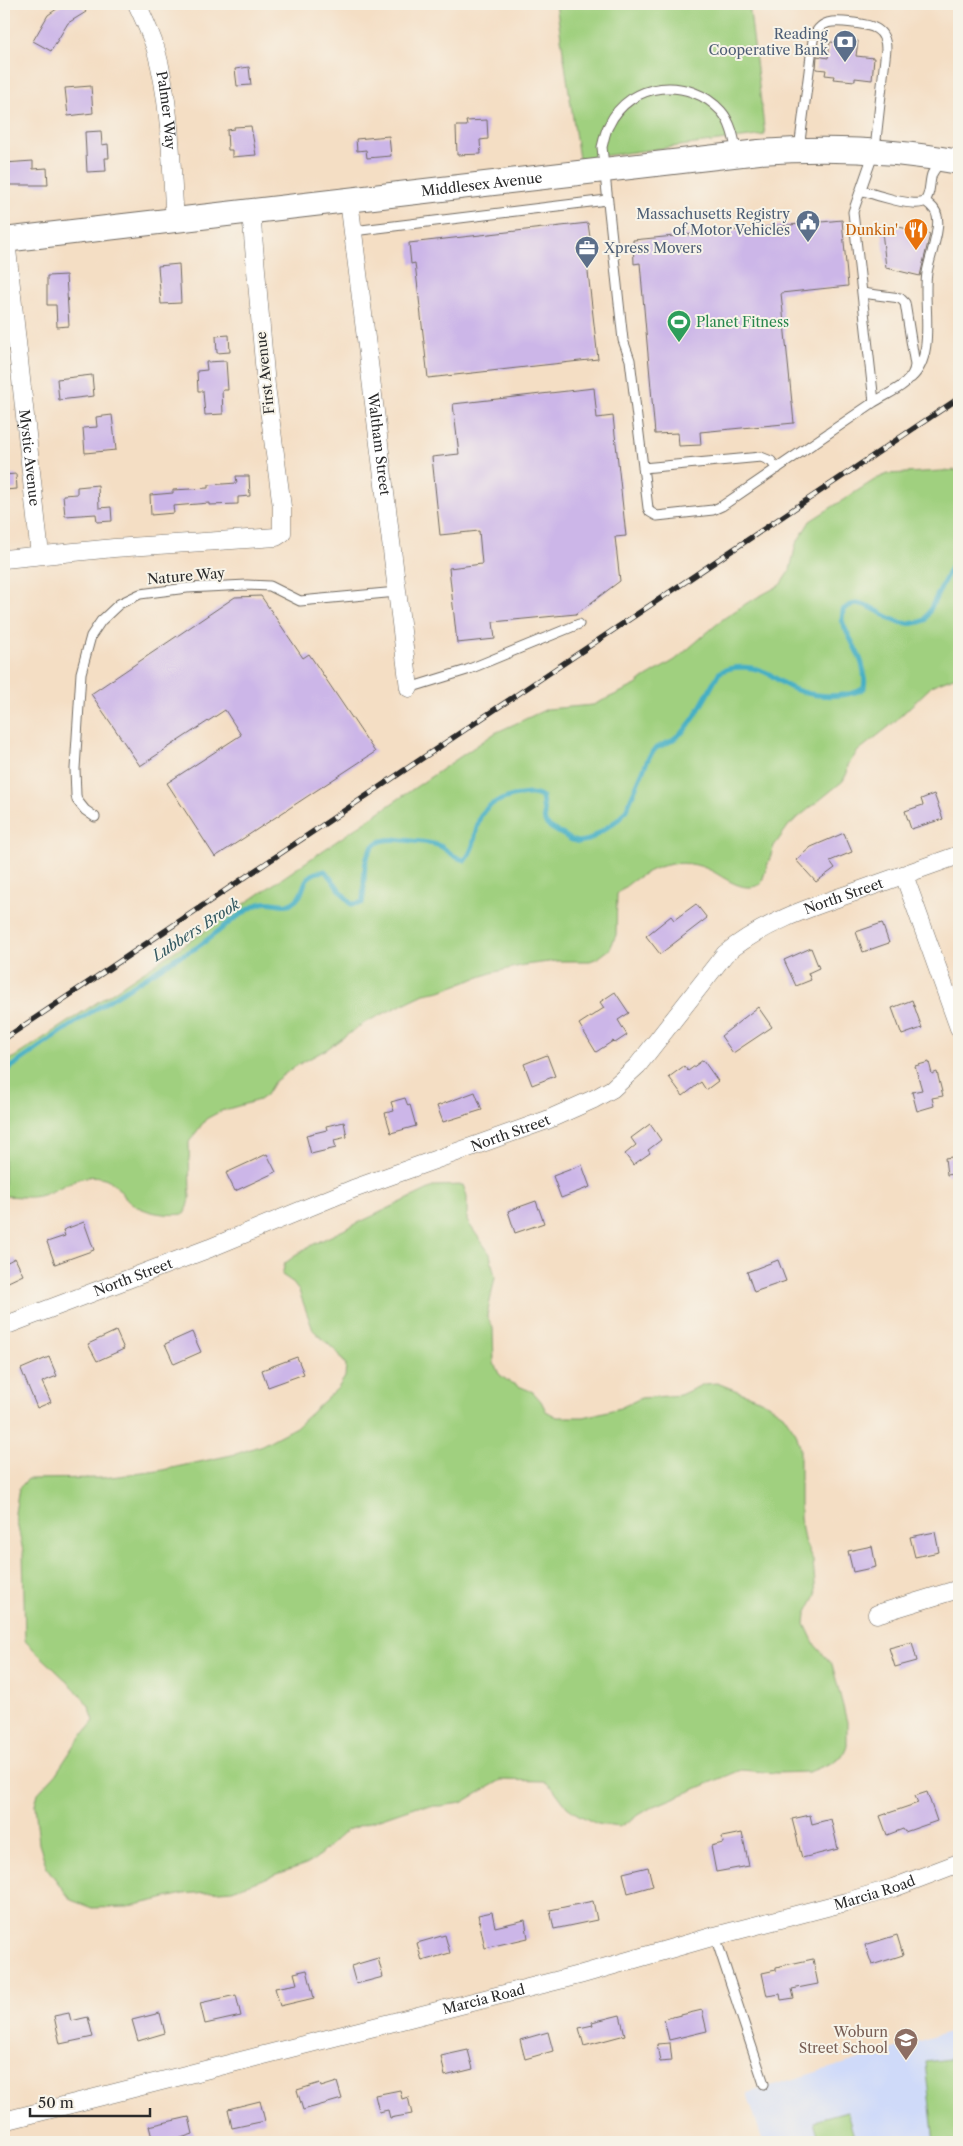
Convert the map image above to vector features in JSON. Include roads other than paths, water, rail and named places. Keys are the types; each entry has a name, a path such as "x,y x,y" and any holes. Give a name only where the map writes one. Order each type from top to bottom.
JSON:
{"main road":[{"name":"Middlesex Avenue","path":"5,240 737,154 799,149 875,149 950,160"}],"street":[{"name":"Palmer Way","path":"137,4 150,32 160,66 167,116 175,221"},
{"name":"Waltham Street","path":"349,200 409,688"},
{"name":"First Avenue","path":"40,555 276,537 282,533 282,507 266,386 251,212"},
{"name":"Mystic Avenue","path":"5,240 40,555"},
{"path":"4,559 40,555"},
{"name":"North Street","path":"4,1326 204,1250 353,1189 547,1120 594,1100 612,1089 638,1065 725,954 740,942 758,930 794,913 959,855"},
{"path":"904,875 959,1028"},
{"path":"877,1614 959,1589"},
{"name":"Marcia Road","path":"4,2121 579,1975 715,1936 854,1900 959,1863"}],"lane":[{"path":"799,149 815,35 824,24 837,21 872,26 880,31 885,39 886,49 875,149 853,214 874,402"},
{"path":"737,154 733,131 722,112 705,97 684,88 661,87 640,93 621,106 608,125 602,147 623,338 630,360 649,510 657,516 719,508 911,378 920,365 926,336 926,274 937,225 936,212 925,201"},
{"path":"925,201 932,175 950,160"},
{"path":"861,190 916,204 925,201"},
{"path":"353,231 607,200"},
{"path":"862,293 900,298 905,303 915,365 911,378"},
{"path":"644,468 761,458 771,461 776,469"},
{"name":"Nature Way","path":"95,817 85,810 77,800 76,795 75,769 81,673 91,636 101,621 119,604 140,594 187,588 247,585 270,586 300,601 397,592"},
{"path":"409,688 467,670 579,624"},
{"path":"715,1936 764,2084"}],"waterway":[{"name":"Lubbers Brook","path":"4,1072 95,1009 176,958 196,948 251,908 263,903 284,905 292,903 301,894 310,876 316,873 325,871 351,904 362,903 367,857 374,845 385,840 431,843 439,845 458,858 465,860 470,852 479,819 484,811 490,805 501,800 529,794 542,797 545,822 548,826 572,840 578,842 589,840 619,819 626,810 649,757 656,748 671,741 684,731 694,718 719,673 731,668 752,668 771,675 791,688 809,694 835,696 859,691 864,688 864,671 859,656 844,626 842,620 843,610 853,605 862,604 901,622 912,624 925,620 959,551"}],"railway":[{"path":"4,1039 959,398"}],"place":[{"name":"Reading Cooperative Bank","path":"845,63"},
{"name":"Massachusetts Registry of Motor Vehicles","path":"808,243"},
{"name":"Dunkin'","path":"916,251"},
{"name":"Xpress Movers","path":"587,269"},
{"name":"Planet Fitness","path":"679,343"},
{"name":"Woburn Street School","path":"906,2061"}]}
